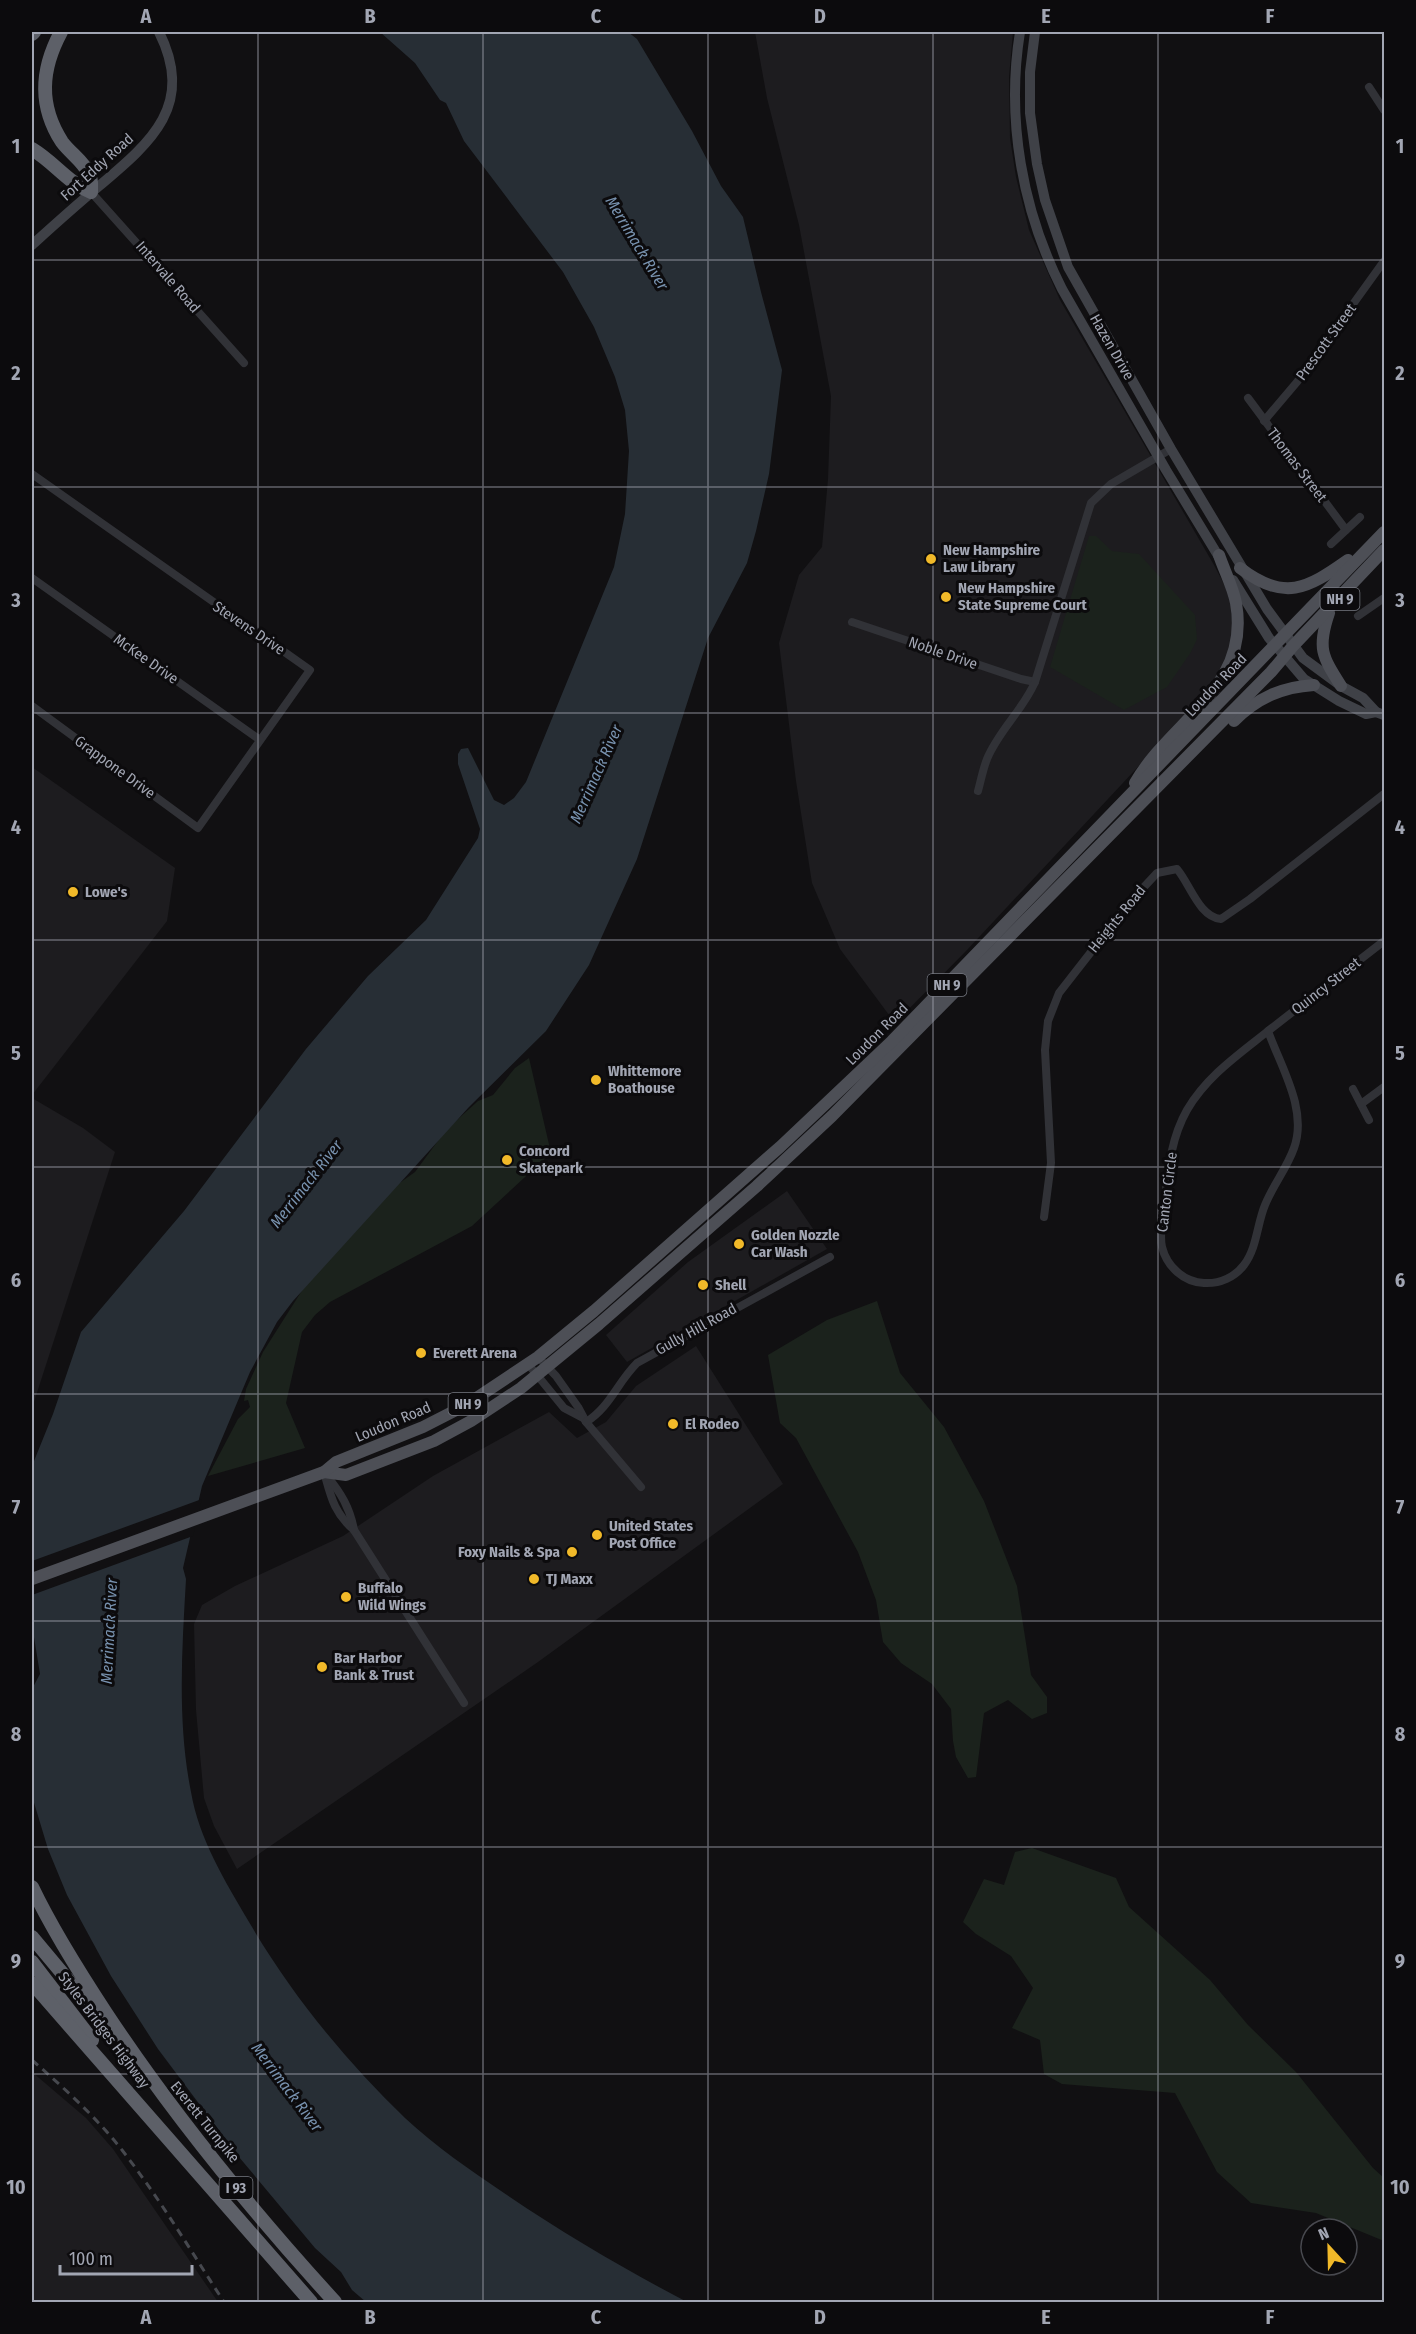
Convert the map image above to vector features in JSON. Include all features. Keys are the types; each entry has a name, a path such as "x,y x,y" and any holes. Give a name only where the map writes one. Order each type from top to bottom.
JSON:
{"highway":[{"path":"32,149 50,160 77,186 91,192 90,174 62,142 50,119 45,96 45,73 51,49 61,32"},
{"path":"32,1887 48,1921 74,1965 143,2070"},
{"name":"Styles Bridges Highway","path":"32,1937 143,2070"},
{"name":"Styles Bridges Highway","path":"32,1962 150,2119"},
{"path":"32,1983 150,2119"},
{"name":"Everett Turnpike","path":"143,2070 252,2208 335,2302"},
{"name":"I 93","path":"150,2119 311,2302"}],"main road":[{"name":"Loudon Road","path":"32,1579 324,1472 336,1462 423,1427 466,1405 533,1361 636,1274 834,1097 900,1033 1384,532"},
{"path":"1240,568 1264,585 1293,589 1320,579 1369,546"},
{"name":"Loudon Road","path":"324,1472 346,1475 434,1441 471,1421 537,1375 599,1324 730,1210 832,1116 1329,610 1384,550"},
{"path":"1127,798 1147,762 1202,705 1227,671 1238,638 1237,619 1235,601 1219,555"},
{"path":"1329,610 1322,634 1324,658 1341,686"},
{"path":"1160,783 1187,766 1244,711 1257,702 1272,693 1285,689 1314,685"}],"street":[{"name":"Fort Eddy Road","path":"32,245 152,138 166,113 171,79 170,61 159,32"},
{"name":"Hazen Drive","path":"1020,32 1014,87 1016,129 1022,174 1034,219 1062,289 1240,592 1275,645 1304,679 1338,701 1366,714 1380,713"},
{"name":"Hazen Drive","path":"1035,32 1030,72 1030,113 1037,164 1068,267 1240,568 1293,646 1304,658 1341,686 1364,698 1380,713"},
{"path":"1369,87 1384,110"},
{"name":"Intervale Road","path":"91,192 244,363"},
{"name":"Prescott Street","path":"1264,421 1297,382 1384,261"},
{"name":"Thomas Street","path":"1248,398 1346,530"},
{"path":"978,791 987,758 1006,727 1027,700 1035,682 1091,503 1111,484 1171,448"},
{"name":"Stevens Drive","path":"32,474 310,670 198,828"},
{"path":"1331,544 1360,517"},
{"name":"McKee Drive","path":"32,578 260,740"},
{"path":"1358,616 1384,598"},
{"name":"Noble Drive","path":"852,622 1035,682"},
{"name":"Grappone Drive","path":"32,706 198,828"},
{"name":"Heights Road","path":"1044,1217 1051,1163 1045,1050 1048,1020 1059,993 1130,902 1157,873 1177,869 1206,912 1214,918 1221,919 1384,794"},
{"name":"Quincy Street","path":"1268,1031 1384,941"},
{"name":"Canton Circle","path":"1268,1031 1298,1110 1300,1131 1294,1150 1265,1204 1250,1255 1242,1268 1223,1281 1208,1283 1192,1281 1168,1262 1161,1240 1169,1161 1174,1140 1187,1110 1208,1081 1220,1068 1268,1031"},
{"path":"1361,1104 1384,1087"},
{"path":"1353,1089 1370,1120"},
{"name":"Gully Hill Road","path":"585,1420 605,1407 622,1380 637,1363 830,1257"},
{"path":"533,1361 547,1367 585,1420 641,1487"},
{"path":"533,1361 537,1375 564,1408 585,1420"},
{"path":"324,1472 332,1500 341,1519 354,1530 464,1703"}],"shaded area":[{"path":"755,32 1013,32 1009,77 1010,138 1016,177 1029,230 1060,300 1214,565 1231,604 1233,636 1226,664 1206,694 967,950 895,1023 840,949 812,883 796,781 779,643 799,575 822,547 828,479 831,396 799,225 767,98"},
{"path":"1089,536 1096,536 1112,551 1139,554 1195,615 1197,639 1191,652 1167,687 1124,710 1050,667"},
{"path":"32,767 175,868 167,921 32,1095"},
{"path":"529,1058 551,1153 472,1226 330,1302 315,1315 302,1332 286,1403 305,1448 208,1476 238,1419 250,1407 248,1400 244,1401 246,1389 263,1352 315,1270 394,1187 415,1172 446,1130 478,1101 493,1095 515,1068"},
{"path":"32,1098 83,1128 115,1152 32,1408"},
{"path":"787,1191 827,1249 627,1362 606,1335 688,1262"},
{"path":"877,1301 900,1373 944,1427 984,1501 1017,1586 1031,1675 1047,1697 1047,1713 1032,1719 1008,1700 984,1713 976,1777 968,1778 956,1757 951,1709 932,1684 901,1663 883,1642 876,1600 858,1552 796,1438 780,1423 768,1355 827,1320"},
{"path":"696,1346 783,1484 538,1662 237,1869 214,1826 204,1798 196,1710 194,1624 202,1605 235,1586 343,1536 433,1476 549,1412 577,1438 606,1422 636,1386"},
{"path":"1032,1848 1116,1878 1129,1907 1210,1980 1248,2025 1296,2072 1373,2168 1384,2178 1384,2241 1359,2231 1359,2217 1326,2217 1316,2213 1251,2203 1217,2172 1175,2093 1062,2084 1044,2074 1040,2040 1012,2028 1033,1988 1011,1956 976,1934 963,1922 984,1879 1004,1885 1015,1852"},
{"path":"32,2072 86,2118 113,2149 218,2302 32,2302"}],"water":[{"name":"Merrimack River","path":"380,32 628,32 637,39 692,131 721,186 743,217 782,370 769,474 747,563 708,638 637,859 589,965 546,1031 469,1107 293,1301 277,1322 250,1372 202,1486 183,1568 186,1579 182,1712 187,1766 200,1826 231,1891 301,2001 361,2073 416,2128 466,2167 571,2236 687,2302 366,2302 352,2290 341,2272 315,2248 239,2157 158,2049 111,1976 67,1895 48,1849 32,1796 32,1689 40,1674 32,1625 32,1466 53,1414 81,1332 184,1211 306,1049 368,976 426,920 478,838 480,829 458,764 458,754 461,749 468,748 494,800 504,805 514,798 526,782 614,567 625,514 629,451 625,410 615,377 594,327 563,272 464,141 446,103 440,100 415,63"}],"pier":[{"path":"202,1499 193,1536 32,1595 32,1561"}],"railway":[{"path":"32,2060 91,2114 122,2150 162,2206 224,2302"}],"place":[{"name":"New Hampshire Law Library","path":"931,559"},
{"name":"New Hampshire State Supreme Court","path":"946,597"},
{"name":"Lowe's","path":"73,892"},
{"name":"Whittemore Boathouse","path":"596,1080"},
{"name":"Concord Skatepark","path":"507,1160"},
{"name":"Golden Nozzle Car Wash","path":"739,1244"},
{"name":"Shell","path":"703,1285"},
{"name":"Everett Arena","path":"421,1353"},
{"name":"El Rodeo","path":"673,1424"},
{"name":"United States Post Office","path":"597,1535"},
{"name":"Foxy Nails & Spa","path":"572,1552"},
{"name":"TJ Maxx","path":"534,1579"},
{"name":"Buffalo Wild Wings","path":"346,1597"},
{"name":"Bar Harbor Bank & Trust","path":"322,1667"}]}
